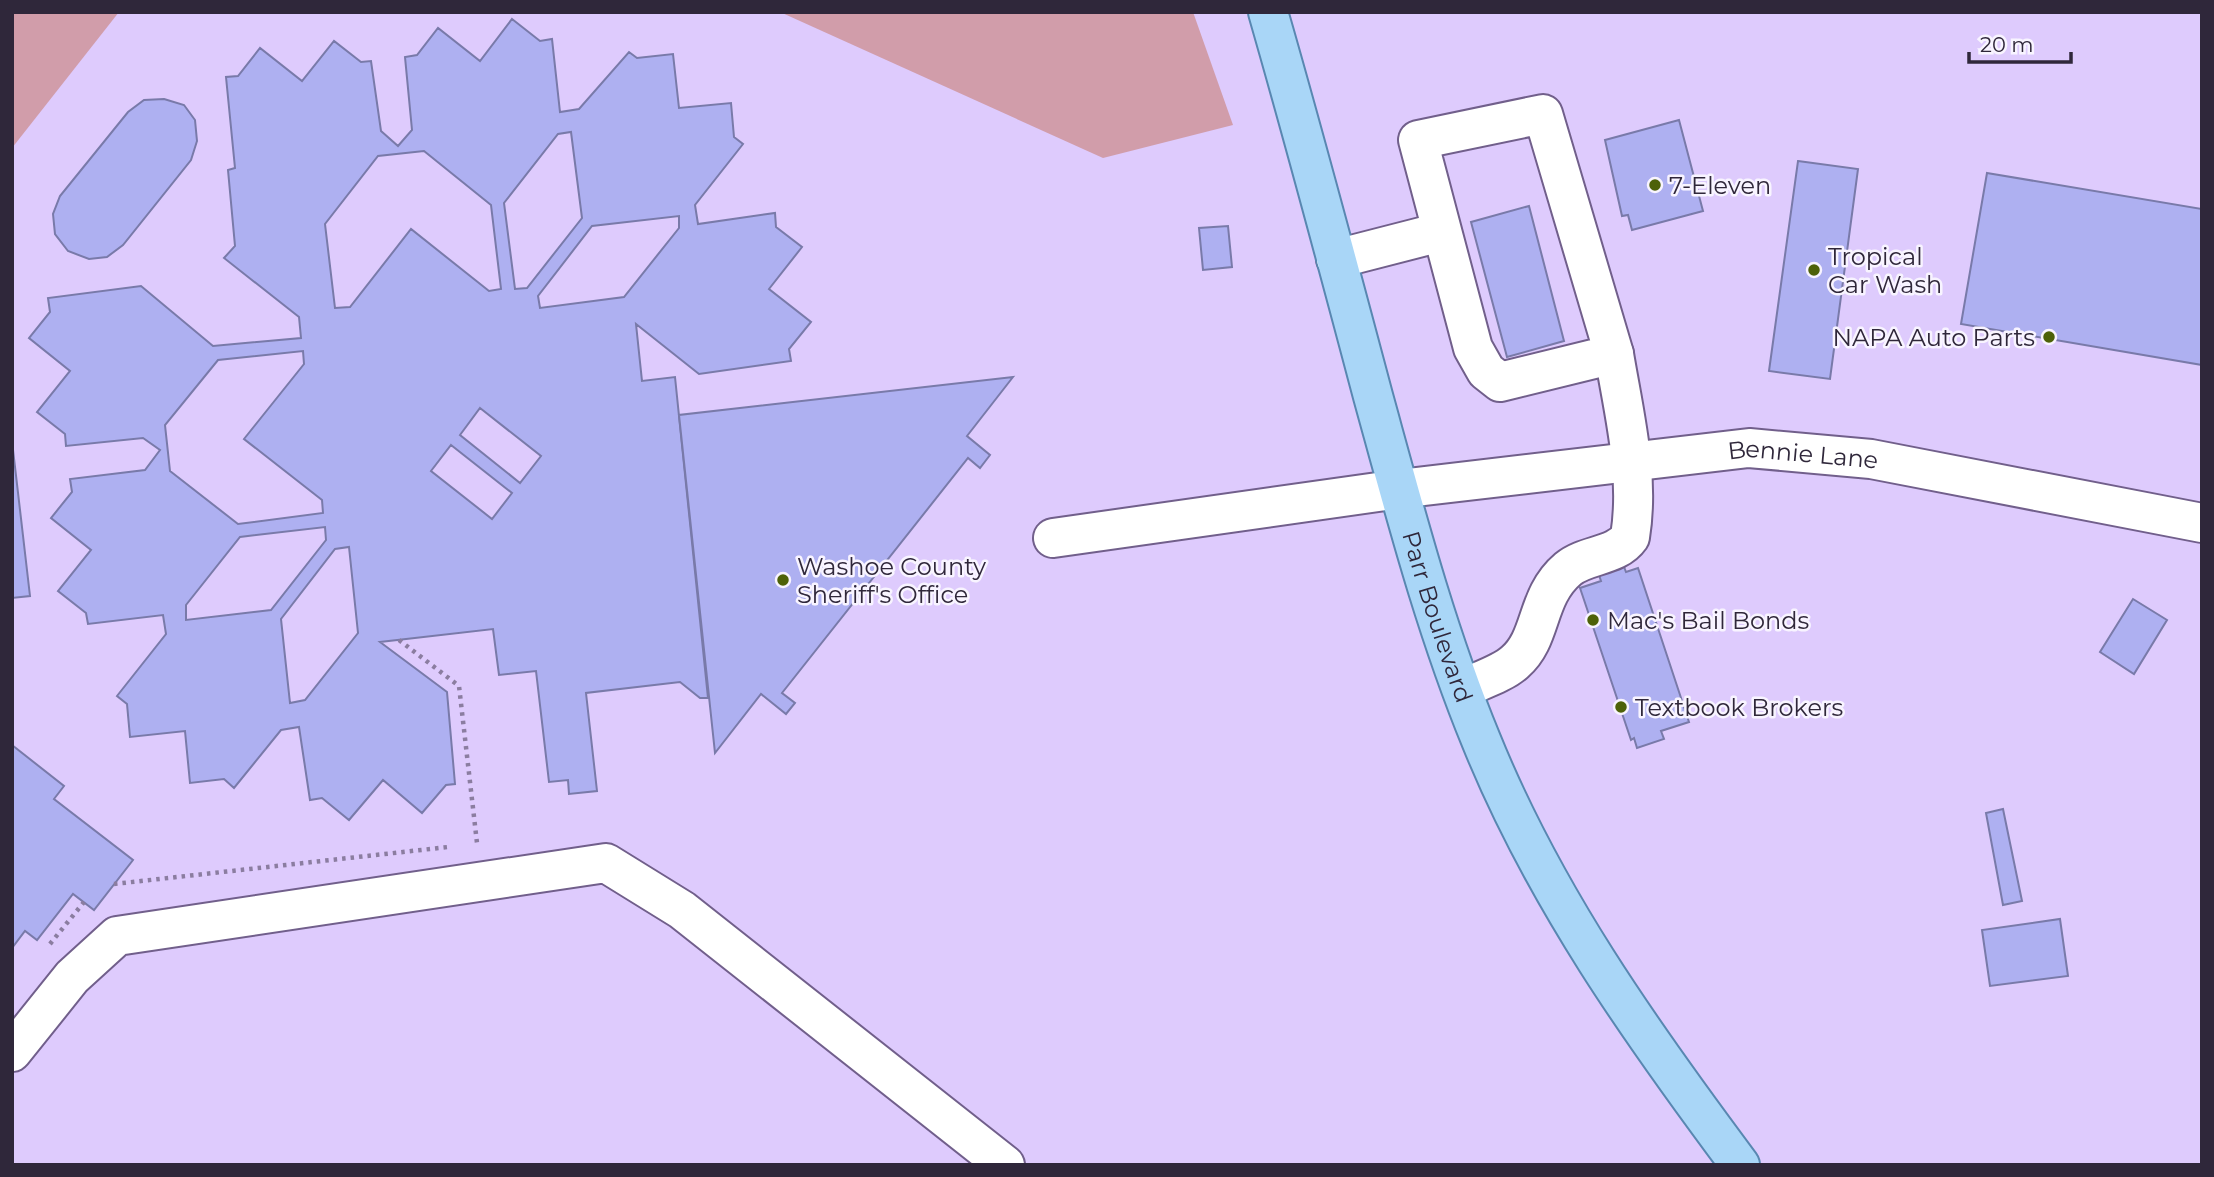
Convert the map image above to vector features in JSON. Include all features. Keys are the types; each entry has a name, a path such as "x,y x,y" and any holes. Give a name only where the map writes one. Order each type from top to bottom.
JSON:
{"main road":[{"name":"Parr Boulevard","path":"1268,12 1437,624 1481,741 1521,827 1578,934 1636,1025 1740,1165"}],"street":[{"path":"1462,689 1514,663 1529,645 1543,599 1557,579 1575,563 1625,544 1633,519 1632,462 1614,354 1543,114 1418,140 1473,348 1486,371 1500,383 1614,354"},
{"path":"1336,258 1441,232"},
{"name":"Bennie Lane","path":"1054,538 1399,489 1749,449 1863,458 2202,523"},
{"path":"12,1052 72,977 117,936 606,863 682,910 1004,1165"}],"path":[{"path":"399,640 459,686 477,843 464,845"},
{"path":"114,884 450,846"}],"shaded area":[{"path":"12,12 119,12 12,148"},
{"path":"780,12 1193,12 1233,125 1103,158"}],"building":[{"path":"512,19 540,41 552,39 560,112 579,109 629,52 637,58 673,54 679,108 731,103 734,137 743,144 695,205 698,224 775,213 776,227 802,247 769,289 811,322 789,349 791,361 699,374 636,324 642,381 675,377 708,698 700,698 680,682 586,693 597,791 569,794 568,780 549,782 536,671 499,675 493,629 380,642 447,692 455,784 446,785 422,813 383,780 349,820 322,798 310,800 299,727 281,730 234,788 224,779 190,783 185,731 130,737 127,704 117,696 166,634 163,615 88,624 86,613 58,591 91,550 51,518 72,492 70,479 145,470 160,450 143,438 66,446 65,434 37,412 70,371 29,338 50,312 48,298 141,286 213,346 301,338 299,317 224,258 235,246 228,170 235,168 226,77 238,76 260,48 302,81 334,41 361,62 371,61 381,131 398,146 412,130 405,57 417,55 438,28 480,61","holes":["571,132 582,218 527,288 515,289 504,203 558,134","424,151 491,205 501,289 489,291 411,229 350,307 335,308 325,224 378,156","679,216 679,228 624,297 540,308 538,296 592,226","303,351 304,364 244,439 322,500 323,513 238,524 170,471 165,425 218,360","480,408 541,456 520,483 460,435","451,445 512,493 492,519 431,471","325,527 326,540 271,610 186,620 186,605 240,537","349,547 358,633 305,700 290,703 281,619 335,549"]},
{"path":"164,99 184,105 195,120 197,141 191,160 123,245 107,257 89,259 68,251 55,234 53,214 60,196 128,112 144,100"},
{"name":"7-Eleven","path":"1679,120 1703,211 1632,230 1628,215 1622,216 1605,140"},
{"name":"Tropical Car Wash","path":"1798,161 1858,169 1830,379 1769,371"},
{"path":"1987,173 2202,209 2202,365 1961,324"},
{"path":"1529,206 1564,341 1507,357 1471,222"},
{"path":"1228,226 1232,267 1203,270 1199,228"},
{"name":"Washoe County Sheriff's Office","path":"1013,377 967,436 990,455 980,468 968,458 782,693 795,703 786,714 761,694 715,753 679,415"},
{"path":"12,441 30,596 12,598"},
{"path":"1623,564 1626,572 1638,568 1689,722 1661,731 1664,739 1637,748 1634,738 1631,740 1580,588 1601,581 1598,572"},
{"path":"2133,599 2167,620 2134,674 2100,652"},
{"path":"12,745 64,786 54,799 133,860 94,910 73,894 37,940 25,931 12,948"},
{"path":"2003,809 2022,901 2003,905 1986,813"},
{"path":"2060,919 2068,976 1990,986 1982,930"}],"place":[{"name":"7-Eleven","path":"1655,185"},
{"name":"Tropical Car Wash","path":"1814,270"},
{"name":"NAPA Auto Parts","path":"2049,337"},
{"name":"Washoe County Sheriff's Office","path":"783,580"},
{"name":"Mac's Bail Bonds","path":"1593,620"},
{"name":"Textbook Brokers","path":"1621,707"}]}
